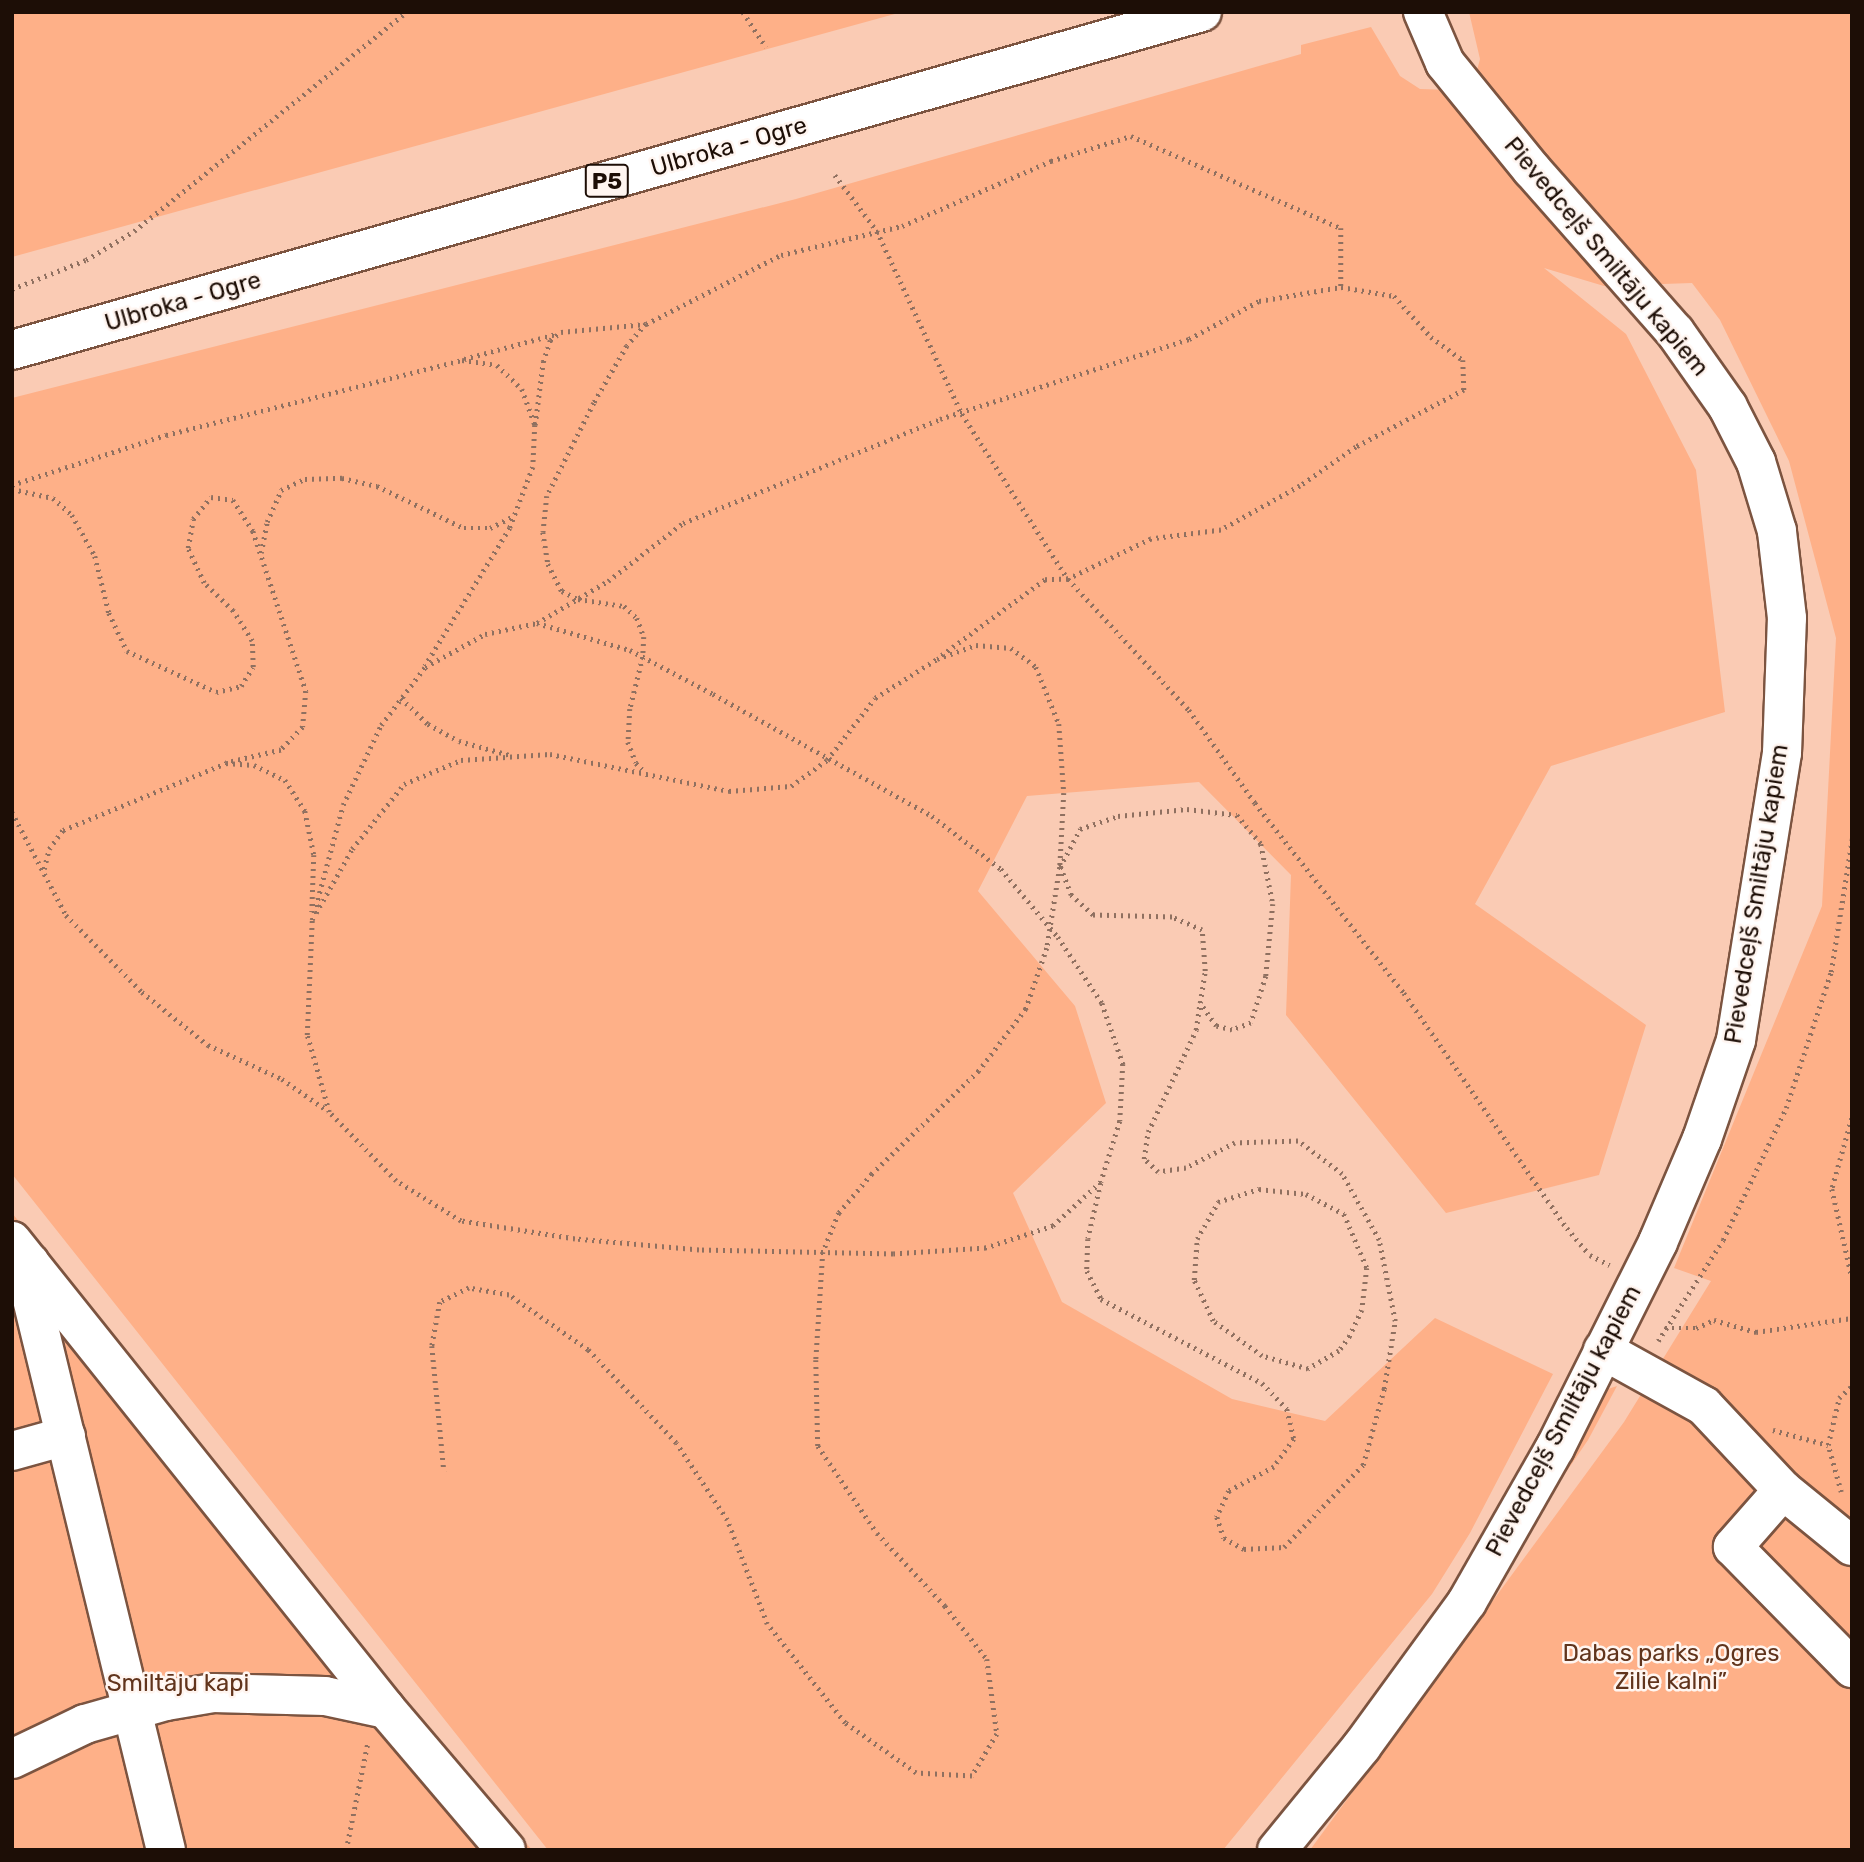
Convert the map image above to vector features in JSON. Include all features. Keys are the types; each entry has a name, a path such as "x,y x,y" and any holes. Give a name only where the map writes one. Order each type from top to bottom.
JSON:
{"street":[{"name":"Ulbroka - Ogre","path":"12,350 1202,12"},
{"name":"Pievedceļš Smiltāju kapiem","path":"1276,1850 1363,1746 1467,1602 1555,1448 1639,1280 1702,1139 1736,1040 1782,753 1787,618 1777,531 1756,462 1728,407 1675,332 1532,170 1445,63 1423,12"},
{"path":"21,1252 166,1850"},
{"path":"21,1252 380,1710 506,1850"},
{"path":"1603,1350 1641,1374 1704,1406 1783,1490 1852,1546"},
{"path":"12,1451 66,1436"},
{"path":"1783,1490 1733,1547 1852,1668"},
{"path":"12,1759 85,1724 132,1710 213,1693 261,1692 325,1696 380,1710"}],"path":[{"path":"12,289 86,260 134,231 406,12"},
{"path":"743,12 766,47"},
{"path":"12,487 166,435 463,360 561,332 646,324 781,255 902,226 1051,161 1131,136 1341,228 1341,287"},
{"path":"835,175 877,231 962,414 1068,579 1189,709 1255,803 1404,993 1567,1228 1590,1255 1639,1280"},
{"path":"312,920 352,849 404,784 461,760 550,754 729,791 791,786 827,760 875,698 937,659 1045,580 1068,579 1151,539 1220,530 1300,486 1356,447 1464,390 1463,360 1431,337 1394,296 1341,287 1259,301 1189,339 940,419 683,523 608,581 537,623 485,634 425,667"},
{"path":"646,324 627,346 594,402 547,496 543,532 548,564 562,591 578,599 624,606 637,618 644,637 643,657 630,709 628,741 636,763 646,774"},
{"path":"312,920 343,805 381,725 425,667 472,596 514,516 533,467 543,362 550,340 561,332"},
{"path":"463,360 497,365 522,389 536,425"},
{"path":"261,554 267,522 281,490 306,479 342,478 377,486 464,528 490,528 514,516"},
{"path":"12,487 53,498 72,515 95,556 109,613 127,650 216,692 241,686 253,667 252,641 233,611 204,583 188,548 193,519 211,497 233,500 253,531 306,691 303,727 281,750 226,764 63,830 49,849 44,869"},
{"path":"537,623 643,657 932,816 1001,869 1049,927 1102,1003 1123,1065 1120,1121 1101,1182 1088,1239 1087,1271 1101,1299 1262,1383 1287,1409 1294,1439 1274,1467 1229,1492 1217,1517 1224,1538 1244,1549 1284,1547 1363,1465 1384,1388 1395,1321 1379,1240 1342,1174 1298,1141 1235,1143 1186,1168 1158,1172 1144,1159 1148,1132 1196,1030 1200,1003 1205,971 1202,930 1172,917 1093,915 1070,894 1060,867 1080,829 1118,816 1187,808 1237,815 1261,844 1273,904 1266,976 1251,1023 1232,1030 1216,1026 1200,1003"},
{"path":"444,1471 432,1346 440,1302 469,1288 509,1296 588,1350 676,1443 727,1520 768,1624 845,1723 916,1773 972,1776 997,1734 987,1659 945,1605 877,1533 818,1446 816,1360 823,1252 839,1213 855,1193 979,1070 1026,1009 1049,927 1060,867 1064,793 1059,724 1035,667 1011,648 976,645 937,659"},
{"path":"401,698 428,724 459,741 514,756"},
{"path":"226,764 254,765 285,780 305,811 314,855 307,1035 329,1112"},
{"path":"12,812 66,915 142,992 208,1045 282,1079 329,1112 396,1181 461,1221 575,1239 699,1251 823,1252 986,1248 1053,1226 1101,1182"},
{"path":"1641,1374 1665,1328 1723,1240 1786,1108 1831,972 1852,839"},
{"path":"1852,1118 1832,1189 1852,1278"},
{"path":"1259,1189 1270,1190 1306,1194 1343,1214 1367,1268 1362,1310 1339,1351 1308,1369 1262,1356 1213,1321 1194,1280 1197,1239 1218,1202 1259,1189"},
{"path":"1665,1328 1696,1328 1714,1320 1756,1332 1852,1318"},
{"path":"1852,1386 1839,1398 1829,1445 1836,1482 1852,1503"},
{"path":"346,1850 380,1710"}],"green space":[{"path":"12,12 902,12 12,257"},
{"name":"Dabas parks „Ogres Zilie kalni”","path":"1469,12 1852,12 1852,1850 1310,1850 1624,1422 1711,1281 1674,1268 1822,906 1836,638 1789,461 1720,320 1692,283 1604,286 1544,268 1626,334 1696,470 1725,712 1551,766 1475,904 1646,1025 1599,1175 1446,1213 1286,1015 1291,875 1199,782 1027,796 978,891 1075,1006 1106,1103 1013,1193 1062,1302 1232,1399 1325,1421 1435,1318 1553,1374 1470,1533 1432,1594 1223,1850 548,1850 12,1174 12,398 796,199 1301,54 1301,45 1371,27 1400,76 1420,89 1452,90 1475,78 1480,59"},
{"name":"Smiltāju kapi","path":"12,1213 354,1638 532,1850 12,1850"},
{"path":"1617,1386 1588,1440 1560,1481 1599,1392"}]}
